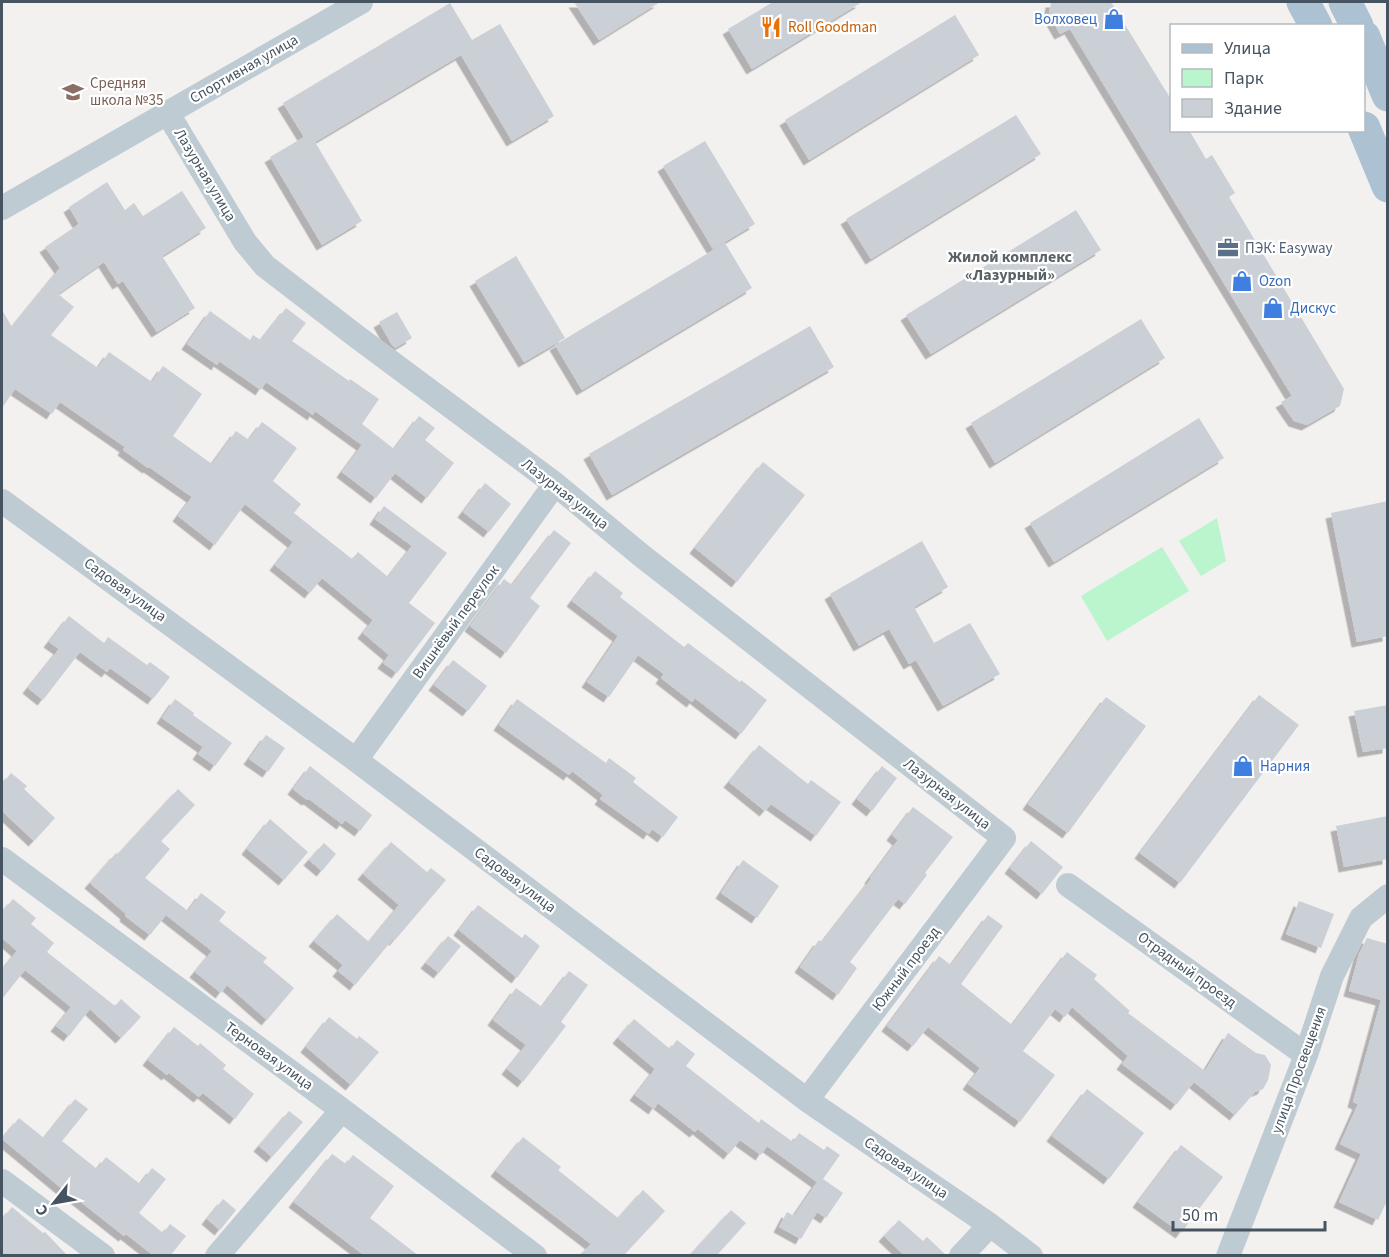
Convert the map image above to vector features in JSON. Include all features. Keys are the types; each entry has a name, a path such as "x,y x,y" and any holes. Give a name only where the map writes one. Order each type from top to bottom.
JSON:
{"main road":[{"path":"1303,2 1315,24"},
{"path":"1345,2 1357,24"},
{"path":"1365,39 1388,95"},
{"path":"1365,130 1388,186"}],"street":[{"name":"Спортивная улица","path":"2,208 361,2"},
{"name":"Лазурная улица","path":"167,112 245,242 264,266 555,484 642,556 1004,838"},
{"name":"Вишнёвый переулок","path":"356,760 555,484"},
{"name":"Садовая улица","path":"2,501 356,760 807,1100 990,1225 1031,1256"},
{"name":"Южный проезд","path":"807,1100 1004,838"},
{"name":"Терновая улица","path":"2,859 342,1110 535,1256"},
{"name":"Отрадный проезд","path":"1068,885 1306,1055"},
{"name":"улица Просвещения","path":"1228,1256 1306,1055 1332,976 1360,918 1388,896"},
{"path":"217,1256 342,1110"},
{"path":"2,1181 103,1256"},
{"path":"961,1256 990,1225"}],"green space":[{"path":"1217,518 1226,561 1201,576 1179,541"},
{"path":"1162,547 1189,591 1107,641 1081,596"}],"building":[{"path":"574,2 660,2 599,40"},
{"path":"773,2 862,2 752,69 728,29"},
{"path":"1051,2 1111,2 1170,98 1170,132 1190,132 1206,159 1212,155 1235,193 1229,197 1344,389 1340,406 1307,425 1294,421 1281,402 1292,396 1070,29 1060,34 1049,15"},
{"path":"450,3 472,40 500,24 554,116 512,141 461,55 315,142 362,221 322,245 270,157 304,137 283,103"},
{"path":"955,15 979,55 809,160 785,120"},
{"path":"1016,115 1041,154 871,259 846,219"},
{"path":"705,141 755,224 713,249 663,166"},
{"path":"107,182 125,210 134,203 143,216 182,191 206,228 162,256 195,308 157,332 123,281 118,284 104,262 58,294 74,307 51,335 98,368 109,352 152,382 163,366 202,394 173,436 212,464 236,431 249,440 262,422 297,448 273,481 301,504 294,513 352,559 358,552 388,577 412,546 375,519 384,506 447,553 409,603 435,623 397,673 383,663 389,655 363,633 373,620 322,578 310,593 275,565 293,542 245,504 215,545 178,516 192,497 148,468 123,450 125,447 60,402 52,414 15,389 2,408 2,310 12,327 60,268 45,247 79,224 69,207"},
{"path":"1076,210 1101,250 931,354 906,315"},
{"path":"725,243 752,288 582,390 555,345"},
{"path":"516,256 565,338 524,362 475,281"},
{"path":"286,308 306,323 292,341 379,399 362,424 394,449 419,416 435,428 425,440 454,463 427,498 395,473 376,498 342,472 362,445 315,411 313,415 266,382 261,390 219,361 217,365 187,344 210,311 250,340 253,335 261,340"},
{"path":"397,312 412,338 395,348 379,322"},
{"path":"1141,319 1165,358 995,463 971,423"},
{"path":"810,326 834,367 612,495 589,454"},
{"path":"1199,418 1224,458 1054,562 1030,523"},
{"path":"763,462 805,495 737,582 695,548"},
{"path":"485,483 511,504 489,532 463,512"},
{"path":"1388,501 1388,636 1357,642 1331,513"},
{"path":"554,530 571,543 530,598 540,606 506,653 470,626 504,579 512,585"},
{"path":"922,541 948,587 914,607 934,643 970,623 1000,674 943,706 916,660 909,664 889,629 859,646 830,594"},
{"path":"595,571 623,593 620,597 684,647 688,643 767,700 741,734 695,698 692,702 661,678 664,674 638,655 609,697 587,682 618,636 572,601"},
{"path":"69,616 104,643 108,637 147,665 150,662 170,677 153,699 110,668 107,672 80,652 43,700 28,688 59,649 49,642"},
{"path":"453,660 487,686 468,711 434,685"},
{"path":"1259,695 1299,725 1180,883 1140,853"},
{"path":"1106,697 1146,726 1068,833 1028,804"},
{"path":"175,699 232,743 215,766 198,754 203,747 162,718"},
{"path":"517,699 606,763 609,758 636,778 633,782 678,817 663,837 652,829 649,834 600,799 603,795 572,771 569,775 499,725"},
{"path":"1388,705 1388,748 1363,752 1354,711"},
{"path":"266,735 285,748 268,772 249,759"},
{"path":"759,745 808,784 811,780 841,802 816,836 771,804 765,811 729,782"},
{"path":"310,766 372,815 360,831 345,820 342,824 293,789"},
{"path":"882,766 897,778 872,811 857,799"},
{"path":"11,773 27,786 24,789 55,818 34,841 2,811 2,784"},
{"path":"178,789 195,805 161,841 170,849 145,878 188,911 201,893 226,912 219,921 267,958 263,962 294,988 267,1020 227,985 221,993 195,972 212,951 166,915 150,935 125,916 126,914 90,883"},
{"path":"913,807 953,837 905,904 898,899 850,962 857,968 838,995 800,967 819,940 822,942 871,879 898,840 892,835"},
{"path":"1388,816 1388,859 1344,867 1336,826"},
{"path":"270,819 308,852 284,880 247,849"},
{"path":"1031,841 1063,867 1042,894 1010,868"},
{"path":"391,842 427,872 431,868 446,880 355,985 338,971 343,965 314,941 337,914 369,942 399,905 363,874"},
{"path":"324,843 336,854 322,871 309,860"},
{"path":"743,860 779,886 757,918 721,893"},
{"path":"13,899 36,918 31,924 54,943 47,952 115,1006 121,999 141,1017 121,1038 90,1009 69,1036 56,1026 71,1007 25,970 2,999 2,970 17,951 2,938 2,912"},
{"path":"1299,901 1334,914 1321,948 1286,934"},
{"path":"478,905 522,938 525,934 540,946 517,978 459,930"},
{"path":"988,915 1003,926 961,984 1012,1025 1067,952 1097,975 1094,979 1130,1011 1128,1013 1205,1071 1228,1033 1256,1053 1265,1055 1271,1065 1268,1080 1263,1089 1255,1092 1235,1115 1194,1082 1176,1105 1122,1064 1128,1056 1072,1007 1065,1017 1055,1009 1023,1051 1055,1075 1020,1122 968,1084 980,1068 928,1027 913,1046 887,1026 939,956 951,965"},
{"path":"448,936 461,946 439,973 426,963"},
{"path":"1367,938 1388,944 1388,1199 1378,1220 1339,1202 1361,1154 1340,1144 1358,1104 1353,1102 1381,1000 1349,991 1359,954"},
{"path":"569,971 588,985 561,1022 566,1026 523,1082 507,1069 526,1045 493,1020 516,988 542,1007"},
{"path":"329,1017 357,1039 359,1036 379,1052 351,1085 306,1047"},
{"path":"634,1019 670,1049 677,1040 695,1054 686,1066 759,1123 761,1119 793,1142 799,1133 824,1150 827,1146 840,1155 823,1179 843,1193 826,1218 817,1212 801,1239 779,1227 787,1212 794,1216 817,1182 767,1146 761,1155 740,1140 729,1154 698,1129 695,1132 658,1103 654,1109 635,1095 655,1069 618,1038"},
{"path":"174,1027 198,1046 200,1043 226,1065 223,1069 254,1094 235,1119 203,1093 199,1097 169,1073 167,1075 148,1060"},
{"path":"1087,1089 1144,1133 1109,1179 1052,1136"},
{"path":"75,1099 88,1109 62,1141 97,1169 106,1157 140,1184 152,1168 166,1179 139,1213 163,1233 170,1224 186,1236 170,1256 154,1256 126,1234 124,1236 2,1139 19,1118 44,1138"},
{"path":"289,1111 303,1122 272,1157 259,1146"},
{"path":"523,1137 561,1167 558,1170 618,1218 643,1190 665,1211 623,1256 579,1256 591,1244 496,1171"},
{"path":"1181,1145 1223,1177 1181,1233 1138,1202"},
{"path":"332,1154 346,1164 353,1155 394,1186 370,1218 419,1256 365,1256 294,1202"},
{"path":"223,1199 236,1210 220,1230 207,1219"},
{"path":"12,1207 43,1233 45,1232 68,1256 2,1256 2,1219"},
{"path":"731,1210 746,1223 716,1256 689,1256"},
{"path":"899,1220 923,1241 927,1237 947,1256 905,1256 884,1236"}],"place":[{"name":"Волховец","path":"1114,19"},
{"name":"Roll Goodman","path":"771,27"},
{"name":"Средняя школа №35","path":"73,92"},
{"name":"ПЭК: Easyway","path":"1228,248"},
{"name":"Ozon","path":"1242,281"},
{"name":"Дискус","path":"1273,308"},
{"name":"Нарния","path":"1243,766"}],"district":[{"name":"Жилой комплекс «Лазурный»","path":"1010,266"}]}
